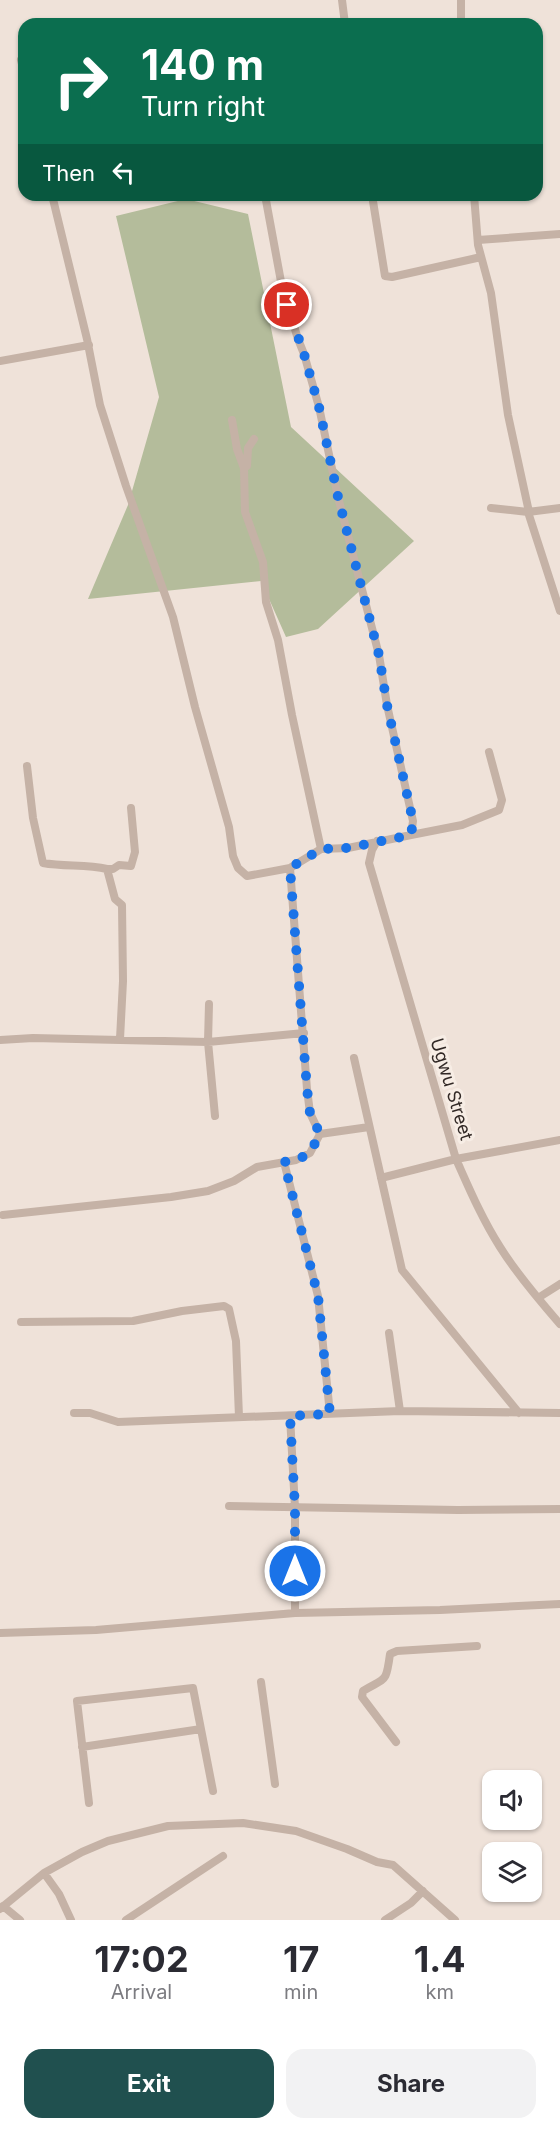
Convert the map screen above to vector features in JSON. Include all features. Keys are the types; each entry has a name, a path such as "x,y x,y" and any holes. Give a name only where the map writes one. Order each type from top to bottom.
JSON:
{"street":[{"path":"342,0 344,18"},
{"path":"461,0 461,18"},
{"path":"53,201 89,345 100,405 179,637 195,707 229,827 238,868 247,876 290,868 321,849 348,848 462,825 499,810 502,800 489,752"},
{"path":"266,201 282,287 316,396 338,497 379,655 387,705 413,821 411,835"},
{"path":"373,201 386,276 392,277 481,257"},
{"path":"475,201 478,240 491,293 508,415 529,512 560,611"},
{"path":"478,240 560,234"},
{"path":"0,361 89,345"},
{"path":"232,420 237,449 245,467"},
{"path":"254,439 247,451 245,467 245,512 263,562 266,602 278,640 321,849"},
{"path":"245,467 256,459"},
{"path":"491,508 529,512 560,508"},
{"path":"27,766 33,818 43,863 65,867 92,866 107,869 113,869 119,865 131,866 135,852 130,808"},
{"name":"Ugwu Street","path":"377,842 372,850 369,863 456,1159 472,1196 500,1247 560,1324"},
{"path":"290,868 310,1113 320,1134"},
{"path":"107,869 115,899 122,905 123,981 120,1039"},
{"path":"209,1004 208,1042 215,1116"},
{"path":"0,1040 33,1038 208,1042 304,1033"},
{"path":"354,1058 402,1270 519,1413"},
{"path":"320,1134 369,1127"},
{"path":"3,1215 208,1191 234,1181 257,1167 296,1160 310,1153 320,1134"},
{"path":"381,1178 456,1159 560,1140"},
{"path":"284,1162 318,1296 330,1414"},
{"path":"538,1298 560,1284"},
{"path":"21,1322 133,1322 182,1311 224,1306 229,1309 236,1341 239,1417"},
{"path":"389,1333 400,1411"},
{"path":"74,1413 90,1413 118,1422 400,1411 560,1413"},
{"path":"290,1416 295,1508 295,1613"},
{"path":"229,1506 458,1510 560,1509"},
{"path":"0,1633 96,1630 295,1613 501,1608 560,1604"},
{"path":"396,1742 362,1696 363,1691 384,1680 390,1654 397,1651 477,1647"},
{"path":"261,1682 275,1784"},
{"path":"89,1803 77,1701 194,1688 213,1791"},
{"path":"82,1747 201,1729"},
{"path":"20,1920 2,1908 44,1873 82,1852 133,1834 168,1826 243,1823 296,1831 377,1862 393,1865 455,1920"},
{"path":"126,1920 223,1856"},
{"path":"44,1873 59,1893 71,1920"},
{"path":"386,1920 411,1903 423,1891"}],"green space":[{"path":"178,201 194,201 248,214 291,427 414,541 318,629 286,637 261,581 88,599 128,505 159,397 116,216"}],"route":[{"path":"287,305 319,407 338,497 379,655 387,705 413,821 411,835 348,848 321,849 290,868 307,1089 310,1113 320,1134 310,1153 296,1160 284,1162 318,1296 330,1414 290,1416 295,1508 295,1571"}]}
